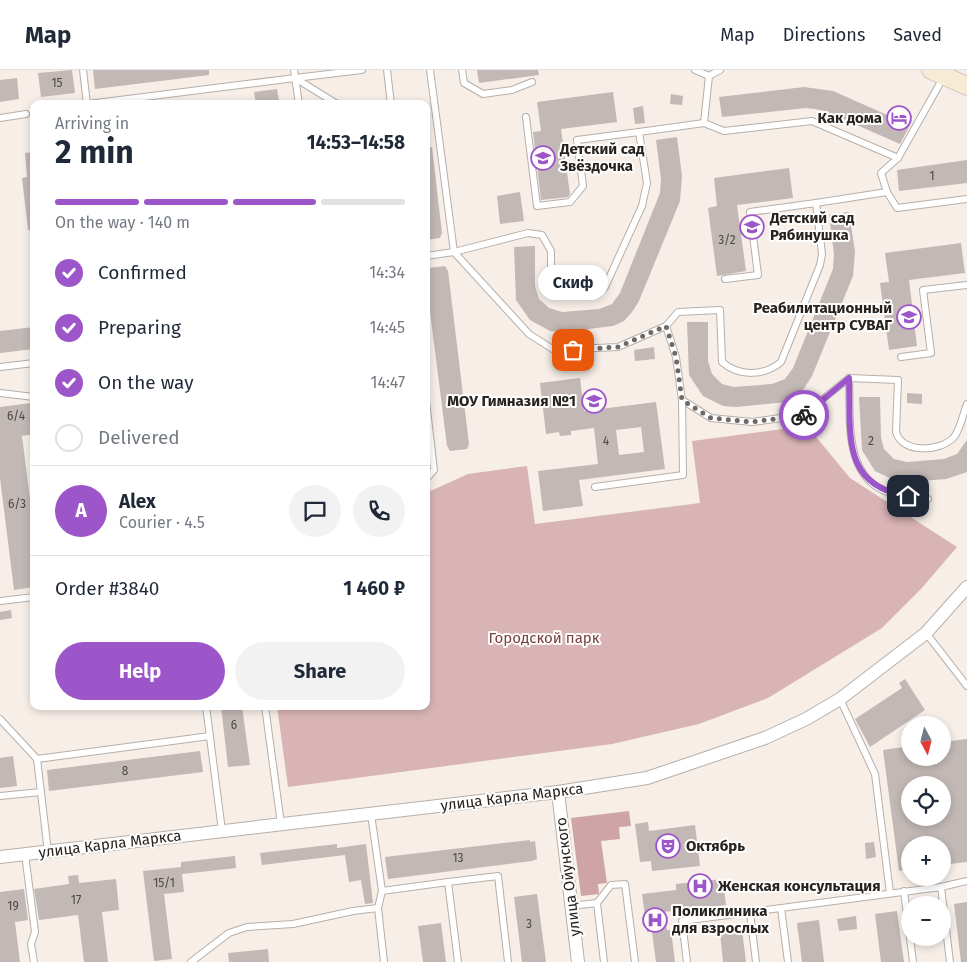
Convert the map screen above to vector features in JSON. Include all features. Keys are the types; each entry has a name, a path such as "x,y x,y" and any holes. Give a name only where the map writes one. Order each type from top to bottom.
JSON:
{"street":[{"path":"938,73 967,86"},
{"name":"улица Карла Маркса","path":"0,857 558,792 647,778 765,738 840,699 926,633 967,587"},
{"name":"улица Ойунского","path":"558,792 578,962"}],"lane":[{"path":"83,70 87,100"},
{"path":"294,70 298,100"},
{"path":"120,100 362,70"},
{"path":"387,70 391,100"},
{"path":"430,70 454,252 529,334 554,350 618,347 666,326 678,312 720,310 720,355 722,362 739,373 771,370 781,362 820,265 822,254 816,203"},
{"path":"462,70 464,83 483,94 512,90 532,82"},
{"path":"695,70 710,76"},
{"path":"710,76 720,70"},
{"path":"938,73 898,158 881,173 887,192 897,208 967,199"},
{"path":"704,123 710,76"},
{"path":"295,78 331,100"},
{"path":"0,118 26,114"},
{"path":"526,117 536,206 570,202 583,186 577,140 704,123 724,131 812,121 898,158"},
{"path":"430,255 454,252 528,233 542,235 551,251 551,288 560,296 596,295 605,287 642,206 647,184 638,132"},
{"path":"725,279 758,275 750,212 887,192"},
{"path":"901,357 932,353 923,290 967,285"},
{"path":"595,487 683,475 682,400 676,357 666,326"},
{"path":"0,367 30,363"},
{"path":"682,400 711,418 752,422 803,415 849,378 898,380 896,432 898,439 906,445 916,448 945,444 955,436 967,404"},
{"path":"849,378 852,451 866,478 889,493 928,499"},
{"path":"0,393 30,397"},
{"path":"430,436 434,470 430,474"},
{"path":"0,601 30,597"},
{"path":"926,633 967,686"},
{"path":"840,699 875,774 890,893"},
{"path":"207,710 222,831"},
{"path":"266,710 281,824"},
{"path":"0,719 37,759 48,852"},
{"path":"37,759 210,736"},
{"path":"0,796 41,792"},
{"path":"371,814 382,891 378,908 384,962"},
{"path":"25,854 35,932 31,944 34,962"},
{"path":"382,891 498,876 508,962"},
{"path":"951,884 967,881"},
{"path":"448,882 458,962"},
{"path":"604,962 597,903 611,885 625,884 634,962"},
{"path":"687,962 682,921 941,886 950,962"},
{"path":"904,891 913,962"},
{"path":"571,906 597,903"},
{"path":"191,962 228,933 247,927 293,924 352,911 378,908"},
{"path":"781,908 788,962"},
{"path":"750,912 756,962"}],"green space":[{"name":"Городской парк","path":"807,426 850,478 957,547 921,589 882,628 768,698 699,724 612,744 288,787 278,710 430,710 430,491 468,474 527,466 535,524 700,503 692,441"}],"shaded area":[{"path":"629,811 631,826 619,827 620,839 601,841 607,883 598,884 599,894 581,896 571,818"}],"building":[{"path":"72,70 75,93 41,97 38,73"},
{"path":"93,70 209,70 209,75 95,89"},
{"path":"477,70 538,70 539,75 479,83"},
{"path":"17,78 19,99 0,102 0,80"},
{"path":"804,87 833,91 910,125 900,144 825,111 815,109 806,108 722,117 719,97"},
{"path":"277,89 279,100 255,100 254,92"},
{"path":"613,92 617,122 561,129 570,194 568,197 541,200 533,132 541,131 537,102"},
{"path":"671,94 683,96 682,105 670,104"},
{"path":"643,106 645,123 635,124 633,108"},
{"path":"677,137 682,176 680,201 639,301 632,312 624,321 613,326 563,332 550,331 530,320 516,300 514,247 535,246 535,286 539,299 549,308 562,312 599,309 612,304 620,293 660,193 661,179 656,140"},
{"path":"430,147 432,147 442,233 440,238 430,239"},
{"path":"30,152 30,230 28,230 22,178 27,177 25,153"},
{"path":"967,160 967,183 899,191 897,170"},
{"path":"789,168 793,198 737,205 746,271 717,276 708,208 717,206 714,178"},
{"path":"520,192 524,221 500,224 497,196"},
{"path":"849,212 855,251 853,276 812,376 805,387 797,396 786,402 736,407 723,406 703,396 689,375 687,322 708,322 708,361 712,374 722,384 734,387 772,384 785,379 793,368 833,269 834,254 829,215"},
{"path":"961,243 965,273 909,280 917,346 889,350 880,283 889,282 885,253"},
{"path":"445,266 448,271 469,444 467,449 450,451 447,446 430,312 430,268"},
{"path":"30,327 30,349 0,353 0,331"},
{"path":"654,347 655,359 635,361 634,350"},
{"path":"580,378 584,411 656,402 665,469 579,480 583,506 543,511 538,471 598,464 594,428 571,431 571,435 560,436 559,432 546,434 540,383","holes":["641,427 644,452 619,455 616,430"]},
{"path":"907,393 922,394 922,404 907,403"},
{"path":"859,397 880,397 881,437 884,449 894,459 907,462 944,459 957,454 967,440 967,472 946,479 909,482 896,481 875,471 862,450"},
{"path":"30,403 30,435 22,436 30,499 30,588 14,590 0,478 0,407"},
{"path":"11,610 12,618 0,620 0,612"},
{"path":"905,679 925,710 916,716 901,716 901,726 870,747 855,719 902,688 899,683"},
{"path":"221,710 243,710 250,765 228,767"},
{"path":"967,739 967,862 951,864 951,836 901,836 901,871 899,871 883,750 901,747 901,766 951,766 951,741"},
{"path":"200,751 203,772 49,791 47,770"},
{"path":"13,756 17,786 0,788 0,758"},
{"name":"Октябрь","path":"648,822 649,831 695,825 700,866 652,871 651,861 640,862 635,824"},
{"path":"530,840 530,842 535,841 537,859 532,861 388,879 385,857"},
{"path":"874,842 876,857 866,859 865,843"},
{"path":"337,844 337,848 366,844 373,903 365,904 361,880 349,882 345,855 262,865 260,853"},
{"path":"235,856 236,868 182,874 184,892 164,894 172,959 154,961 143,871 181,867 181,862"},
{"path":"78,875 79,883 116,879 119,910 102,912 108,962 84,962 78,915 39,920 34,889 69,884 68,876"},
{"name":"Поликлиника для взрослых","path":"723,879 726,905 664,912 667,930 671,930 675,962 656,962 652,932 647,932 642,894 676,890 676,884"},
{"path":"24,889 28,920 15,922 20,962 0,962 0,892"},
{"path":"537,894 546,962 522,962 514,897"},
{"path":"967,902 967,962 961,962 954,904"},
{"path":"897,911 904,962 881,962 875,914"},
{"path":"856,916 857,929 839,931 837,919"},
{"path":"819,920 824,962 802,962 797,923"},
{"path":"441,923 446,962 423,962 418,926"},
{"path":"742,930 746,962 723,962 720,933"},
{"path":"268,949 269,962 229,962 228,953"}],"way so far":[{"path":"573,350 618,347 666,326 676,357 682,400 711,418 752,422 804,415"}],"place":[{"name":"Как дома","path":"899,118"},
{"name":"Детский сад Звёздочка","path":"543,158"},
{"name":"Детский сад Рябинушка","path":"752,227"},
{"name":"Реабилитационный центр СУВАГ","path":"909,317"},
{"name":"Скиф","path":"573,350"},
{"name":"МОУ Гимназия №1","path":"594,401"},
{"name":"Октябрь","path":"668,846"},
{"name":"Женская консультация","path":"700,886"},
{"name":"Поликлиника для взрослых","path":"655,920"}],"route":[{"path":"804,415 849,378 852,451 866,478 889,493 908,496"}]}
